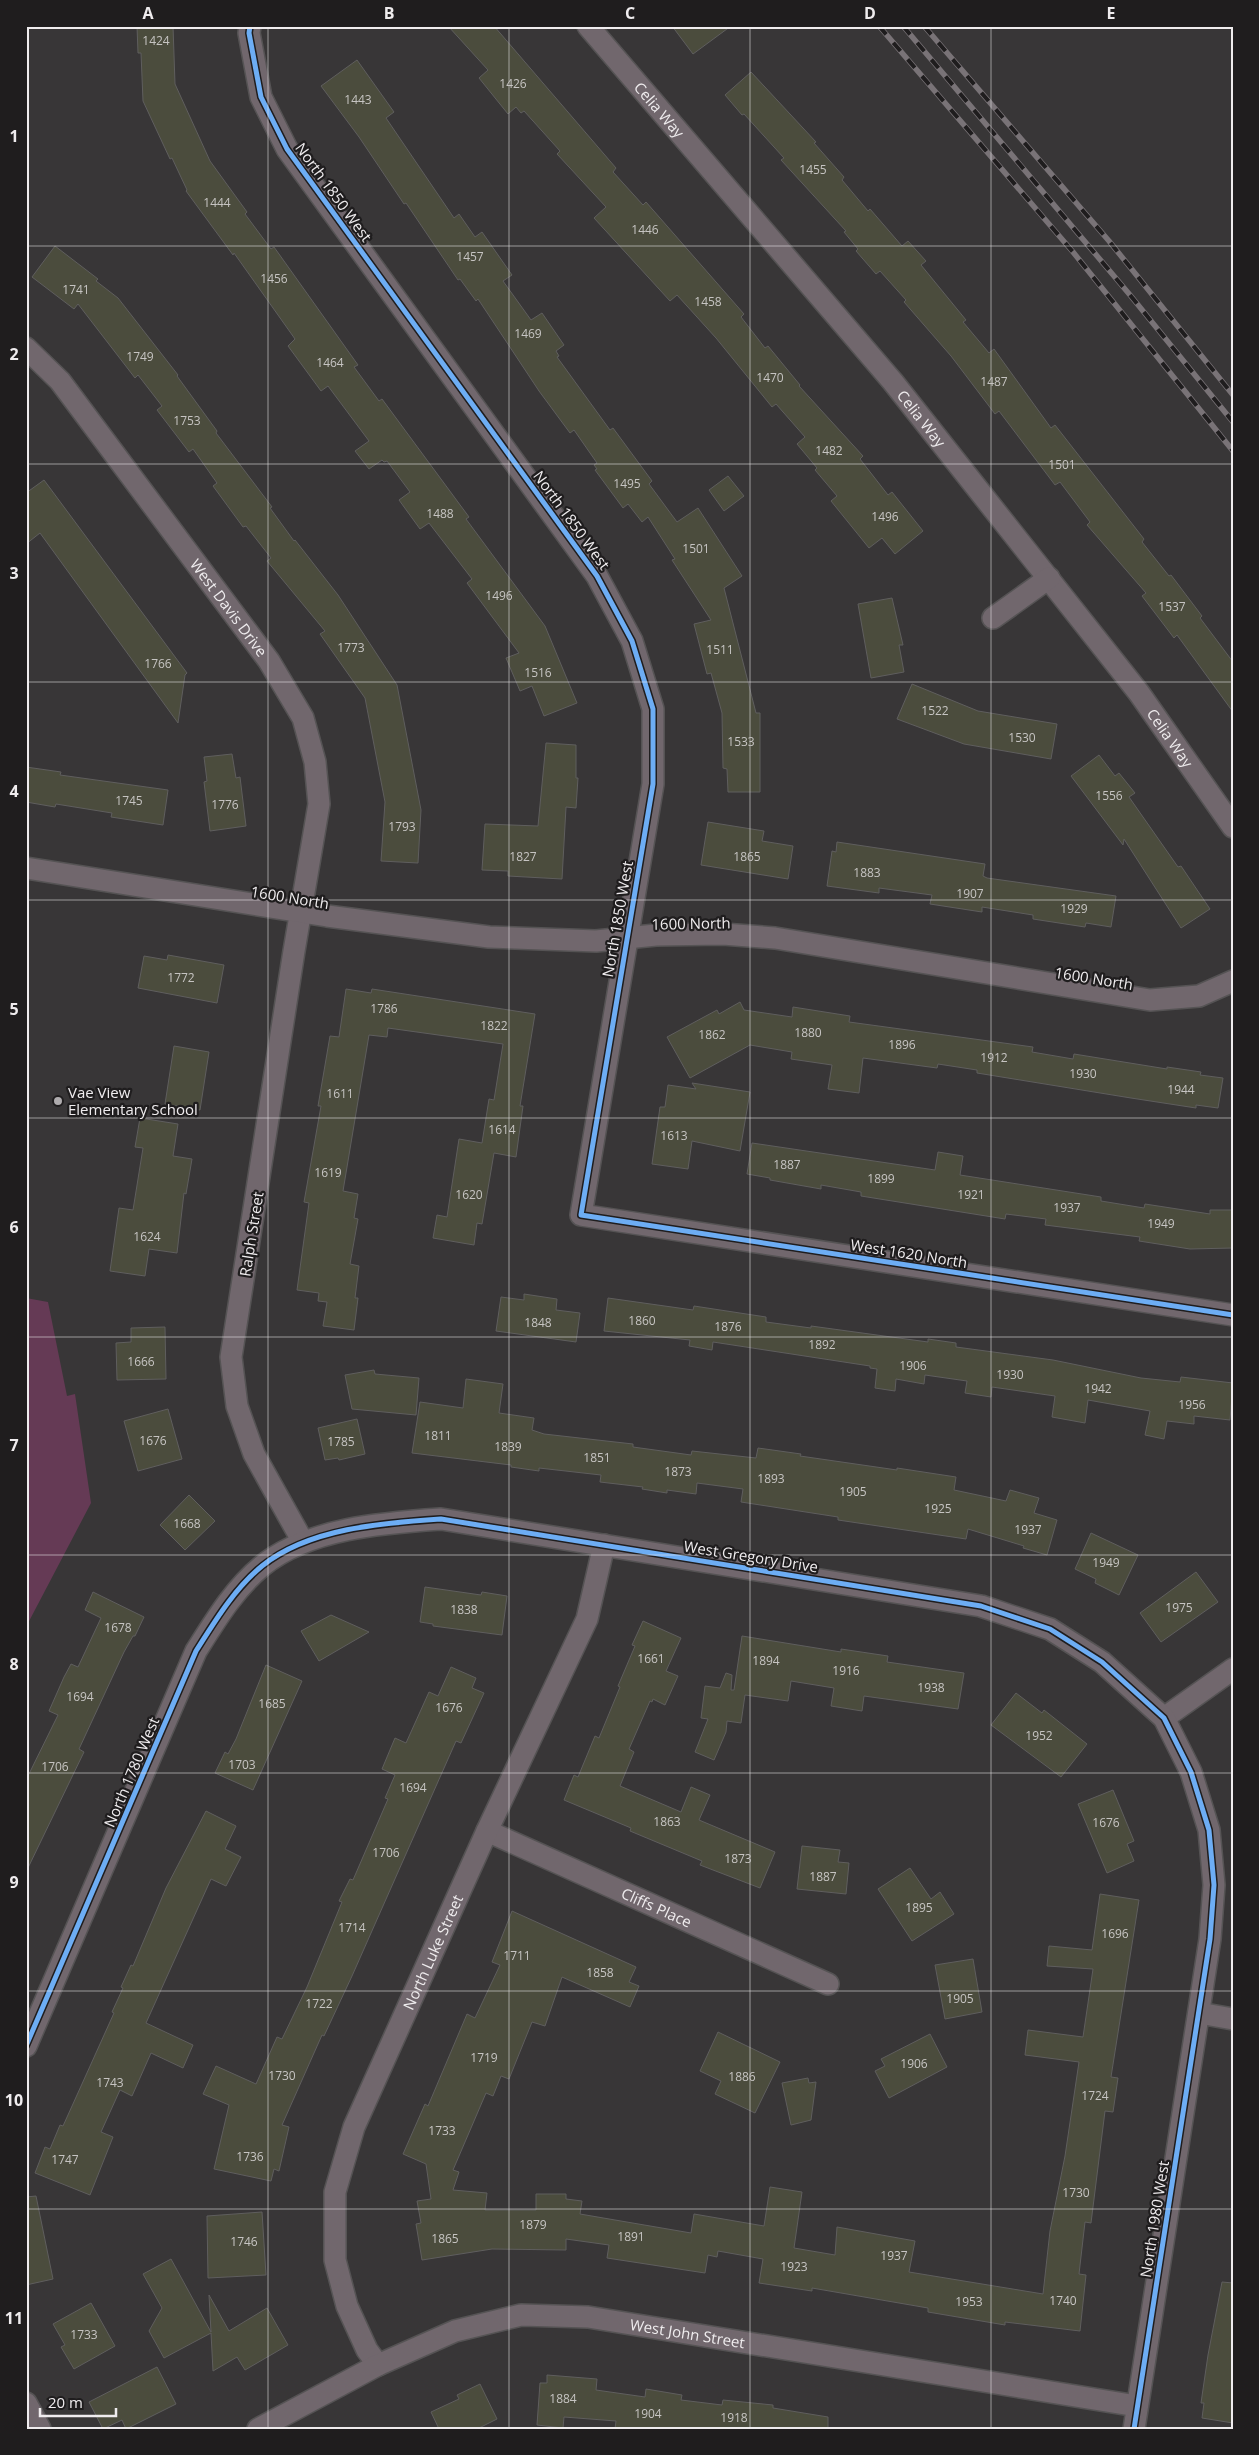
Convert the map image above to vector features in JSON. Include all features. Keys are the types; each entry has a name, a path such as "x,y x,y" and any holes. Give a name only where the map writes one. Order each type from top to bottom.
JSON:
{"street":[{"name":"North 1850 West","path":"250,26 249,33 261,98 287,149 597,576 632,641 653,709 653,784 581,1215"},
{"name":"Celia Way","path":"588,26 893,382 1139,693 1233,827"},
{"name":"West Davis Drive","path":"26,348 60,381 96,429 269,661 303,718 315,762 320,804 302,912"},
{"path":"993,618 1049,578"},
{"name":"1600 North","path":"26,868 302,912 489,937 596,941 656,935 723,934 776,938 1150,1000 1199,996 1233,981"},
{"name":"Ralph Street","path":"302,912 231,1357 236,1406 254,1454 303,1542"},
{"name":"West 1620 North","path":"581,1215 1233,1315"},
{"name":"West Gregory Drive","path":"303,1542 382,1523 441,1519 981,1606 1050,1629 1102,1662 1164,1718"},
{"name":"North 1780 West","path":"29,2034 196,1651 225,1605 262,1566 303,1542"},
{"name":"North Luke Street","path":"378,2365 367,2350 346,2306 335,2260 335,2192 354,2127 486,1831 587,1619 604,1545"},
{"path":"1164,1718 1233,1669"},
{"name":"North 1980 West","path":"1134,2429 1210,1939 1214,1885 1209,1830 1191,1772 1164,1718"},
{"name":"Cliffs Place","path":"486,1831 828,1984"},
{"path":"1198,2013 1233,2019"},
{"name":"West John Street","path":"258,2429 378,2365 455,2331 521,2315 588,2318 1137,2406"},
{"path":"26,2403 40,2429"}],"shaded area":[{"path":"26,1298 48,1302 67,1396 75,1394 91,1503 26,1627"}],"building":[{"path":"137,26 173,26 175,84 210,161 247,212 245,214 271,249 274,247 358,365 354,367 379,401 382,399 469,517 466,519 545,626 577,703 544,716 532,686 520,691 506,658 519,653 467,583 472,579 429,523 420,529 399,500 410,492 387,461 384,462 382,460 369,469 355,451 369,441 328,386 321,391 288,346 295,339 234,253 233,255 186,191 172,158 170,159 143,101 141,53 138,53"},
{"path":"448,26 494,26 616,168 613,172 643,205 646,202 744,314 741,317 765,348 768,346 799,386 863,456 860,459 888,495 892,492 923,531 895,554 882,538 869,548 831,501 837,496 815,470 817,468 797,444 805,437 776,404 772,407 716,338 677,295 670,301 594,218 606,207 557,154 560,151 524,111 521,113 516,107 508,114 479,78 488,70"},
{"path":"672,26 731,26 693,54"},
{"path":"357,60 394,112 386,118 454,218 459,214 475,237 482,232 512,275 503,281 531,320 542,313 564,345 556,351 559,356 557,357 610,430 613,428 652,481 649,484 677,522 698,508 742,576 724,588 756,713 760,713 760,792 728,792 727,769 723,768 722,713 711,673 707,674 694,624 711,620 672,560 675,559 648,517 642,522 628,504 623,508 595,470 597,469 594,465 597,463 574,430 570,433 539,391 478,299 476,301 460,279 458,280 406,203 404,204 359,137 321,86"},
{"path":"751,72 816,142 814,143 844,177 842,180 868,211 870,209 902,246 908,241 926,261 921,265 966,320 963,322 989,353 994,349 1051,428 1055,425 1144,539 1142,542 1169,576 1171,575 1202,616 1200,618 1233,662 1233,712 1177,635 1174,638 1142,596 1146,593 1087,525 1090,522 1060,482 1055,485 999,411 995,414 951,356 904,302 906,300 880,271 876,274 856,251 858,249 844,232 846,231 781,160 784,158 725,95"},
{"path":"55,246 98,279 96,281 118,298 178,375 217,431 216,433 272,507 270,508 294,541 338,595 397,685 421,810 418,863 381,861 385,802 365,698 320,634 325,631 267,561 271,558 246,526 243,527 213,486 217,483 193,449 189,452 157,410 162,406 138,375 135,378 78,304 74,309 32,277"},
{"path":"728,476 744,496 724,511 709,490"},
{"path":"44,480 187,673 185,675 178,723 40,533 26,544 26,493"},
{"path":"892,598 903,645 899,645 904,672 871,678 858,604"},
{"path":"912,684 978,711 1057,724 1051,759 964,744 897,719"},
{"path":"546,743 576,745 576,778 578,778 576,808 566,807 562,879 508,876 508,871 482,870 485,824 538,826"},
{"path":"232,754 236,778 240,777 246,826 210,831 204,782 207,781 204,757"},
{"path":"1099,755 1115,776 1119,773 1135,793 1129,797 1178,867 1181,866 1210,909 1181,928 1124,839 1123,845 1071,776"},
{"path":"26,767 61,772 60,775 168,790 163,825 111,817 112,813 56,804 55,807 26,802"},
{"path":"708,822 764,831 762,841 793,846 788,879 701,865"},
{"path":"837,842 985,864 983,876 987,878 1116,896 1111,927 1086,923 1085,927 1033,919 1033,915 982,907 982,912 930,904 932,895 879,888 879,893 827,886 832,851 836,852"},
{"path":"168,955 224,965 217,1003 138,988 144,956 167,960"},
{"path":"346,989 371,993 372,989 535,1014 520,1106 523,1106 516,1157 494,1153 482,1224 477,1223 474,1245 433,1238 437,1215 447,1217 459,1139 482,1143 489,1099 494,1100 503,1044 388,1028 387,1037 369,1035 343,1191 358,1194 354,1218 358,1219 350,1264 359,1266 354,1330 323,1326 327,1302 318,1301 319,1293 297,1290 309,1203 304,1202 321,1106 318,1106 330,1036 339,1037"},
{"path":"740,1002 744,1010 792,1017 793,1007 850,1016 849,1022 1033,1047 1032,1052 1073,1059 1074,1054 1167,1069 1167,1067 1201,1072 1200,1075 1223,1078 1218,1108 1196,1105 1196,1108 1131,1098 977,1073 977,1070 938,1064 937,1068 863,1058 859,1093 828,1089 832,1065 791,1059 792,1052 750,1045 690,1078 667,1037 717,1010 719,1014"},
{"path":"174,1046 209,1052 200,1110 165,1104"},
{"path":"692,1083 750,1092 740,1151 692,1141 688,1169 652,1164 660,1107 665,1107 668,1085 696,1089"},
{"path":"140,1118 178,1124 173,1156 192,1159 186,1194 184,1193 177,1253 149,1249 145,1276 110,1271 119,1208 133,1210 143,1148 135,1147"},
{"path":"752,1143 935,1170 938,1152 963,1156 960,1175 1101,1197 1101,1201 1144,1208 1145,1204 1210,1214 1210,1210 1233,1210 1233,1248 1190,1249 1139,1241 1140,1237 1045,1225 1046,1219 1006,1214 1005,1219 861,1196 861,1192 821,1185 821,1189 770,1180 770,1178 747,1174"},
{"path":"524,1294 557,1299 556,1310 580,1313 576,1342 496,1331 501,1297 524,1300"},
{"path":"608,1298 693,1310 694,1306 766,1317 766,1322 811,1328 811,1326 928,1342 928,1339 956,1343 956,1347 1053,1360 1141,1378 1180,1382 1181,1377 1233,1383 1230,1420 1194,1416 1194,1424 1167,1421 1164,1439 1145,1435 1150,1411 1088,1400 1085,1423 1052,1417 1055,1396 992,1387 991,1397 965,1393 967,1381 925,1375 924,1384 896,1379 895,1391 875,1388 877,1369 870,1368 870,1366 713,1342 712,1350 689,1346 690,1340 604,1331"},
{"path":"165,1327 166,1379 117,1380 116,1343 131,1342 131,1328"},
{"path":"374,1370 375,1374 419,1378 416,1415 352,1409 345,1375"},
{"path":"466,1379 503,1384 499,1413 534,1418 532,1430 544,1434 633,1444 633,1447 691,1455 692,1451 756,1458 758,1448 801,1454 800,1456 956,1477 954,1490 1006,1501 1010,1490 1039,1498 1034,1513 1057,1520 1047,1555 968,1529 966,1539 838,1520 838,1517 741,1502 743,1489 697,1483 696,1494 667,1490 667,1493 642,1489 643,1487 600,1482 601,1475 539,1468 539,1471 511,1467 511,1465 412,1453 420,1402 463,1408"},
{"path":"168,1409 182,1459 138,1471 124,1421"},
{"path":"357,1419 365,1454 339,1460 338,1458 325,1460 318,1428"},
{"path":"189,1495 215,1521 185,1550 160,1525"},
{"path":"1091,1533 1138,1555 1119,1595 1095,1583 1096,1579 1075,1569"},
{"path":"1196,1572 1218,1602 1161,1642 1140,1613"},
{"path":"425,1587 481,1595 482,1592 507,1596 502,1635 433,1626 433,1624 420,1622"},
{"path":"93,1592 144,1617 135,1636 133,1636 124,1652 79,1749 84,1752 26,1872 26,1780 58,1715 49,1711 64,1677 71,1664 78,1667 101,1618 85,1610"},
{"path":"331,1615 369,1632 319,1661 301,1631"},
{"path":"643,1621 681,1638 666,1671 678,1676 665,1705 653,1699 652,1702 650,1701 629,1749 634,1752 620,1786 681,1812 691,1787 710,1795 699,1820 775,1852 760,1888 700,1865 702,1861 630,1831 631,1828 564,1800 574,1775 578,1777 595,1736 599,1738 635,1646 632,1645"},
{"path":"742,1636 841,1652 841,1649 888,1656 887,1662 964,1673 958,1709 864,1696 862,1711 831,1706 834,1688 791,1681 788,1701 745,1695 741,1723 727,1721 726,1732 714,1760 695,1752 708,1719 701,1718 705,1686 720,1688 726,1673 732,1675 731,1690 734,1690"},
{"path":"266,1665 302,1681 253,1790 215,1773 225,1752 228,1754 236,1739"},
{"path":"451,1667 476,1678 472,1688 484,1693 461,1743 456,1741 352,1976 324,2036 322,2035 282,2125 289,2127 279,2171 274,2169 271,2181 214,2169 229,2105 203,2094 216,2066 256,2084 277,2037 282,2039 307,1987 342,1902 339,1901 350,1879 353,1880 388,1799 385,1798 395,1775 382,1769 395,1738 406,1743 429,1692 438,1696"},
{"path":"1016,1693 1042,1713 1044,1710 1087,1744 1061,1777 991,1725"},
{"path":"1113,1790 1134,1841 1127,1844 1134,1861 1107,1873 1078,1804"},
{"path":"206,1811 236,1826 225,1849 241,1857 226,1886 211,1879 146,2023 193,2045 183,2068 151,2053 132,2096 120,2090 101,2132 113,2137 90,2195 35,2173 45,2147 50,2149 60,2125 63,2126 114,2013 112,2012 123,1988 121,1987 131,1965 133,1966 166,1888"},
{"path":"802,1846 840,1850 838,1862 849,1863 846,1894 797,1889"},
{"path":"910,1868 931,1899 940,1892 954,1914 912,1941 878,1889"},
{"path":"1100,1894 1139,1900 1111,2077 1118,2078 1113,2112 1105,2111 1091,2223 1085,2222 1079,2274 1086,2275 1080,2331 1005,2322 1005,2325 928,2312 928,2308 812,2288 812,2291 759,2283 763,2259 718,2251 717,2257 708,2255 705,2273 607,2258 609,2245 566,2239 566,2250 492,2249 422,2260 416,2224 421,2223 417,2201 431,2199 426,2164 403,2154 425,2104 428,2106 467,2014 475,2018 500,1965 492,1962 512,1911 636,1967 629,1982 639,1986 630,2007 562,1977 545,2026 532,2022 509,2079 501,2076 493,2096 486,2093 453,2170 459,2172 453,2190 487,2193 485,2210 536,2210 536,2194 566,2194 566,2199 582,2201 580,2214 691,2233 694,2214 764,2226 770,2187 802,2192 794,2248 835,2255 837,2227 915,2241 909,2272 1043,2294 1050,2231 1065,2156 1079,2062 1025,2055 1028,2030 1083,2037 1093,1969 1047,1966 1049,1946 1092,1950"},
{"path":"973,1959 982,2012 945,2019 935,1965"},
{"path":"718,2032 780,2062 755,2113 715,2094 721,2081 700,2071"},
{"path":"930,2034 947,2067 889,2098 875,2071 885,2066 881,2059"},
{"path":"808,2078 809,2083 816,2082 811,2120 791,2125 782,2083"},
{"path":"36,2196 53,2279 26,2285 26,2197"},
{"path":"262,2212 266,2275 208,2278 207,2216"},
{"path":"171,2259 211,2332 209,2295 229,2331 267,2308 288,2345 245,2370 237,2357 213,2371 211,2333 164,2358 149,2331 162,2308 143,2274"},
{"path":"1222,2282 1233,2283 1233,2423 1202,2418 1204,2403 1201,2403 1208,2355"},
{"path":"91,2303 115,2346 74,2369 61,2347 65,2345 53,2324"},
{"path":"157,2367 176,2404 126,2429 122,2420 103,2429 89,2402"},
{"path":"547,2375 597,2379 596,2390 645,2397 646,2389 682,2395 681,2400 722,2405 723,2400 773,2405 773,2408 828,2417 828,2429 615,2429 616,2421 564,2417 563,2428 537,2425 540,2383 547,2383"},
{"path":"480,2384 497,2419 477,2429 439,2429 431,2412 459,2399 457,2395"}],"railway":[{"path":"879,26 1073,252 1233,451"},
{"path":"903,26 1130,295 1233,422"},
{"path":"924,26 1109,241 1233,395"}],"cycle path":[{"path":"250,26 249,33 261,97 287,149 597,576 632,641 653,709 653,784 581,1215 1233,1315"},
{"path":"26,2046 196,1651 226,1606 252,1575 281,1553 302,1543 324,1535 347,1530 441,1519 981,1606 1050,1629 1102,1662 1164,1718 1191,1772 1209,1830 1214,1885 1210,1939 1134,2429"}],"place":[{"name":"Vae View Elementary School","path":"58,1101"}]}
